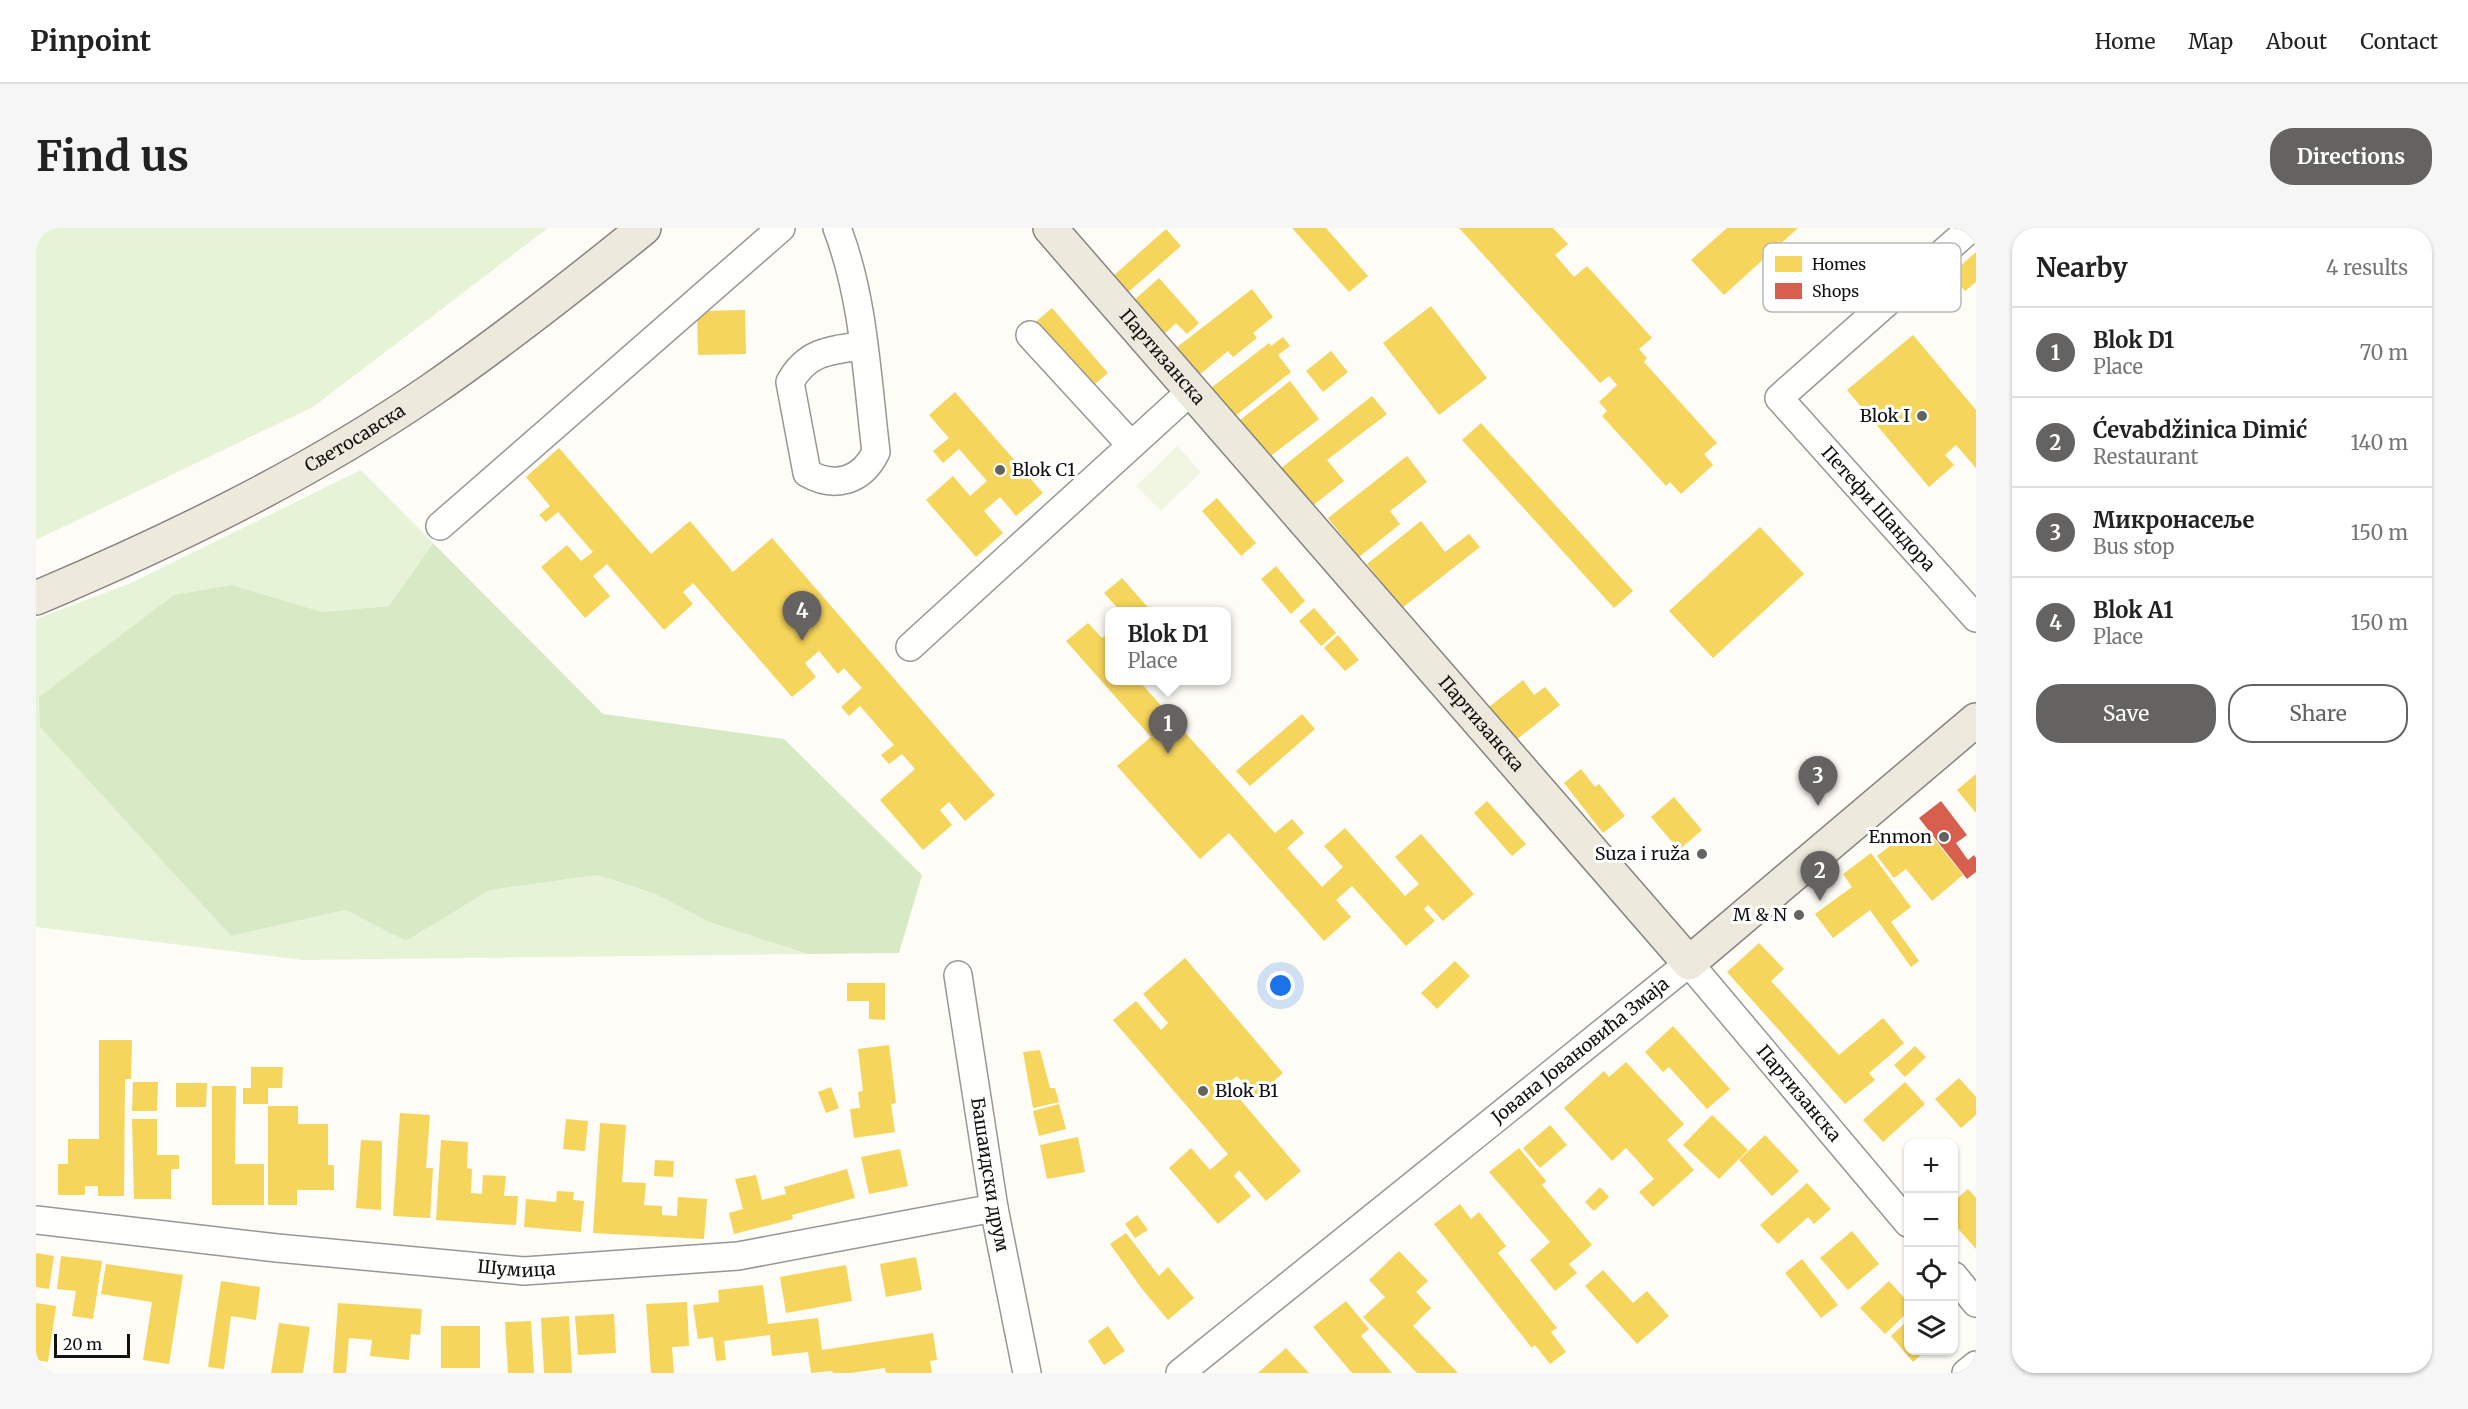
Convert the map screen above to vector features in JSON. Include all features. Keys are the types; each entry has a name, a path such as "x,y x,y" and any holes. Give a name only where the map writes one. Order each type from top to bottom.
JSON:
{"main road":[{"name":"Светосавска","path":"36,598 159,544 232,508 366,432 485,353 644,228"},
{"name":"Партизанска","path":"1050,228 1689,963"},
{"name":"Јована Јовановића Змаја","path":"1689,963 1976,720"}],"street":[{"path":"440,526 781,228"},
{"path":"837,228 850,270 862,346 876,452 871,462 855,477 845,481 825,482 807,473 790,382 802,364 821,352 862,346"},
{"name":"Петефи Шандора","path":"1954,243 1971,228"},
{"name":"Петефи Шандора","path":"1876,312 1779,398 1976,618"},
{"path":"1030,335 1131,445"},
{"path":"910,647 1192,390"},
{"name":"Партизанска","path":"1689,963 1904,1218"},
{"name":"Јована Јовановића Змаја","path":"1180,1373 1689,963"},
{"name":"Башаидски друм","path":"958,975 994,1208 1027,1373"},
{"name":"Шумица","path":"36,1220 277,1248 524,1271 738,1256 994,1208"},
{"path":"1958,1282 1976,1303"},
{"path":"1966,1373 1976,1365"}],"green space":[{"path":"36,228 548,228 313,407 36,540"},
{"path":"1177,446 1201,472 1161,511 1136,486"},
{"path":"361,470 433,543 389,606 322,612 232,585 41,727 231,936 345,910 406,941 490,890 597,875 653,893 712,923 808,954 303,960 36,927 36,619 131,583"},
{"path":"433,543 603,714 784,739 922,875 899,953 808,954 712,923 653,893 597,875 490,890 406,941 345,910 231,936 40,727 39,697 174,595 232,585 322,612 389,606"}],"building: Homes":[{"path":"1292,228 1326,228 1368,276 1349,292"},
{"path":"1459,228 1553,228 1568,244 1555,255 1574,277 1587,266 1652,338 1639,349 1647,358 1644,362 1717,443 1704,454 1713,465 1681,494 1670,482 1666,486 1602,416 1607,411 1599,402 1617,385 1609,376 1600,383"},
{"path":"1727,228 1798,228 1781,243 1763,243 1763,260 1724,295 1691,260"},
{"path":"1166,229 1181,246 1126,294 1112,277"},
{"path":"1976,252 1976,282 1965,291 1961,286 1961,265"},
{"path":"1159,278 1199,323 1187,334 1176,323 1162,336 1132,302"},
{"path":"1252,289 1273,317 1253,333 1257,338 1233,357 1228,351 1198,376 1176,348"},
{"path":"1431,306 1487,378 1439,415 1383,343"},
{"path":"1052,308 1108,373 1090,388 1033,324"},
{"path":"745,310 746,354 698,355 697,311"},
{"name":"Blok I","path":"1913,335 1976,410 1976,468 1956,445 1945,455 1954,465 1929,487 1847,390"},
{"path":"1283,337 1290,346 1278,355 1291,372 1234,417 1211,388 1269,343 1271,346"},
{"path":"1331,351 1348,372 1323,392 1306,371"},
{"path":"1290,381 1319,419 1268,458 1239,421"},
{"name":"Blok C1","path":"955,392 1043,493 1016,516 1000,497 984,511 1003,533 976,557 926,500 953,476 970,496 987,481 959,449 943,463 933,451 949,438 929,415"},
{"path":"1372,396 1387,414 1327,460 1344,481 1311,507 1280,469"},
{"path":"1481,423 1633,591 1614,608 1462,440"},
{"path":"559,448 651,554 690,521 733,572 772,538 995,795 965,821 949,802 940,810 952,825 923,850 880,800 915,769 902,754 889,764 881,755 894,745 860,706 849,716 841,707 862,688 844,668 838,674 819,651 805,663 816,677 792,697 693,583 683,592 693,604 664,630 607,564 593,576 610,596 585,618 541,567 567,545 581,561 593,552 558,512 546,522 539,515 550,506 526,477"},
{"path":"1407,456 1427,482 1390,511 1400,524 1359,557 1328,518"},
{"path":"1217,498 1256,543 1241,556 1202,511"},
{"path":"1421,521 1445,552 1469,534 1480,547 1402,608 1367,564"},
{"path":"1760,527 1804,574 1713,658 1669,611"},
{"path":"1276,566 1305,601 1291,614 1261,579"},
{"path":"1122,578 1148,607 1117,607 1104,593"},
{"path":"1314,608 1336,633 1321,646 1299,621"},
{"path":"1088,623 1102,638 1105,635 1105,685 1143,685 1275,833 1292,819 1304,833 1287,848 1322,887 1343,867 1324,846 1345,828 1405,896 1419,884 1395,857 1421,834 1474,894 1443,921 1428,905 1424,909 1435,921 1406,946 1352,886 1336,900 1351,917 1324,941 1229,833 1200,859 1117,766 1151,737 1066,641"},
{"path":"1338,635 1359,660 1345,671 1324,648"},
{"path":"1523,680 1534,695 1545,687 1560,705 1516,740 1489,707"},
{"path":"1302,714 1315,729 1250,786 1236,771"},
{"path":"1581,769 1595,787 1599,784 1625,816 1603,833 1564,783"},
{"path":"1976,774 1976,813 1957,790"},
{"path":"1674,797 1702,830 1679,850 1651,817"},
{"path":"1487,801 1526,844 1512,856 1474,813"},
{"path":"1926,829 1963,875 1932,901 1906,869 1894,878 1877,856 1899,839 1904,846"},
{"path":"1871,853 1911,907 1891,922 1919,961 1911,967 1870,910 1833,938 1815,914 1852,887 1843,874"},
{"path":"1759,943 1784,969 1771,981 1839,1055 1883,1018 1904,1043 1869,1073 1875,1080 1845,1104 1727,972"},
{"name":"Blok B1","path":"1185,958 1283,1073 1255,1097 1237,1076 1227,1084 1301,1171 1266,1201 1239,1170 1234,1176 1251,1196 1218,1224 1169,1168 1191,1148 1210,1170 1228,1154 1113,1020 1136,1001 1161,1030 1168,1023 1143,994"},
{"path":"1455,961 1470,976 1437,1009 1421,993"},
{"path":"847,983 885,983 885,1020 869,1019 869,1001 847,1001"},
{"path":"1673,1026 1730,1089 1707,1109 1669,1067 1663,1072 1645,1052"},
{"path":"99,1040 132,1040 131,1079 125,1079 124,1196 98,1196 98,1186 85,1186 85,1195 58,1195 58,1164 68,1164 68,1139 99,1139"},
{"path":"889,1045 896,1103 891,1104 895,1132 854,1138 850,1109 860,1108 858,1092 863,1091 858,1049"},
{"path":"1915,1046 1926,1057 1905,1077 1894,1065"},
{"path":"1040,1050 1050,1088 1055,1088 1059,1102 1033,1108 1023,1052"},
{"path":"1626,1062 1684,1124 1667,1140 1694,1170 1653,1207 1639,1192 1654,1179 1626,1148 1612,1161 1564,1108 1604,1071 1609,1077"},
{"path":"251,1067 283,1067 282,1088 268,1088 268,1104 243,1104 243,1088 251,1088"},
{"path":"1959,1078 1976,1097 1976,1115 1961,1128 1935,1099"},
{"path":"133,1082 158,1082 157,1111 132,1111"},
{"path":"1905,1082 1925,1104 1883,1142 1863,1120"},
{"path":"176,1083 207,1083 206,1107 176,1107"},
{"path":"212,1086 236,1086 235,1164 264,1164 264,1205 212,1205"},
{"path":"831,1087 839,1108 826,1113 818,1092"},
{"path":"1059,1104 1066,1129 1039,1136 1033,1111"},
{"path":"268,1106 298,1106 298,1124 328,1124 328,1165 334,1165 334,1190 297,1190 297,1205 268,1205"},
{"path":"400,1113 430,1115 426,1168 433,1168 430,1218 393,1216"},
{"path":"1712,1115 1748,1150 1719,1179 1683,1145"},
{"path":"132,1119 157,1119 157,1155 179,1155 179,1169 171,1169 171,1199 134,1199"},
{"path":"566,1119 588,1121 585,1151 563,1149"},
{"path":"600,1123 626,1125 622,1182 646,1183 644,1205 662,1206 662,1215 677,1216 678,1197 707,1199 704,1239 593,1233"},
{"path":"1550,1125 1567,1145 1540,1168 1523,1148"},
{"path":"1765,1135 1799,1171 1772,1196 1739,1160"},
{"path":"1078,1137 1085,1172 1047,1179 1040,1145"},
{"path":"361,1140 382,1141 381,1210 356,1208"},
{"path":"441,1140 468,1142 467,1168 472,1169 471,1193 482,1194 483,1175 506,1176 504,1196 518,1196 516,1225 436,1220"},
{"path":"1519,1148 1546,1181 1542,1185 1592,1245 1569,1264 1577,1273 1555,1291 1530,1260 1550,1242 1489,1172"},
{"path":"900,1149 908,1186 869,1194 861,1157"},
{"path":"655,1160 674,1161 673,1177 654,1176"},
{"path":"847,1169 855,1198 792,1215 793,1219 734,1234 729,1213 743,1209 735,1179 756,1175 762,1200 786,1194 784,1187"},
{"path":"1807,1183 1831,1209 1814,1224 1808,1217 1778,1244 1760,1225"},
{"path":"1600,1187 1609,1197 1594,1211 1585,1202"},
{"path":"1968,1189 1976,1198 1976,1249 1958,1229 1958,1198"},
{"path":"557,1191 574,1192 573,1200 584,1201 581,1232 524,1227 526,1199 556,1202"},
{"path":"1460,1204 1471,1219 1479,1212 1506,1246 1498,1253 1557,1328 1551,1332 1566,1352 1550,1364 1535,1345 1532,1348 1434,1224"},
{"path":"1137,1215 1148,1230 1135,1238 1125,1224"},
{"path":"1852,1231 1879,1264 1848,1290 1820,1258"},
{"path":"1126,1233 1159,1276 1168,1267 1194,1298 1168,1320 1142,1289 1110,1244"},
{"path":"1399,1251 1428,1281 1416,1292 1431,1308 1413,1326 1458,1373 1417,1373 1363,1317 1385,1297 1369,1280"},
{"path":"36,1253 54,1256 49,1289 36,1287"},
{"path":"61,1256 102,1261 93,1319 72,1316 76,1291 57,1289"},
{"path":"916,1257 922,1290 886,1297 880,1264"},
{"path":"1802,1259 1838,1305 1821,1318 1785,1273"},
{"path":"106,1264 183,1275 169,1364 143,1360 152,1302 101,1294"},
{"path":"846,1265 852,1301 786,1313 780,1277"},
{"path":"1603,1270 1633,1303 1647,1291 1669,1316 1637,1344 1585,1286"},
{"path":"221,1281 260,1287 256,1320 231,1316 224,1369 208,1367"},
{"path":"1889,1281 1904,1298 1904,1316 1885,1334 1860,1308"},
{"path":"763,1285 768,1324 818,1318 822,1350 933,1333 937,1360 930,1361 932,1373 886,1373 885,1368 851,1373 833,1373 832,1371 811,1373 808,1352 772,1356 770,1335 724,1341 726,1360 716,1361 713,1337 698,1339 693,1305 719,1302 718,1290"},
{"path":"1346,1301 1369,1329 1361,1336 1392,1373 1352,1373 1313,1327"},
{"path":"687,1302 689,1346 672,1347 674,1373 651,1373 646,1304"},
{"path":"36,1303 56,1306 48,1362 36,1360"},
{"path":"338,1303 422,1309 420,1335 411,1334 409,1360 370,1356 372,1340 349,1338 346,1373 333,1373"},
{"path":"614,1314 616,1353 578,1355 575,1316"},
{"path":"569,1316 572,1373 544,1373 541,1318"},
{"path":"531,1321 534,1373 508,1373 505,1322"},
{"path":"279,1323 310,1327 303,1373 271,1373"},
{"path":"1904,1324 1904,1351 1891,1336"},
{"path":"441,1326 480,1326 480,1368 441,1368"},
{"path":"1108,1326 1125,1351 1104,1365 1088,1341"},
{"path":"1286,1348 1309,1373 1258,1373"},
{"path":"1907,1355 1921,1355 1913,1362"}],"building: Shops":[{"path":"1941,801 1967,835 1956,843 1968,860 1974,855 1976,858 1976,872 1967,879 1919,818"}],"place":[{"name":"Blok I","path":"1922,416"},
{"name":"Blok C1","path":"1000,470"},
{"name":"Blok A1","path":"802,641"},
{"name":"Blok D1","path":"1168,754"},
{"name":"Микронасеље","path":"1818,806"},
{"name":"Enmon","path":"1944,837"},
{"name":"Suza i ruža","path":"1702,854"},
{"name":"Ćevabdžinica Dimić","path":"1820,901"},
{"name":"M & N","path":"1799,915"},
{"name":"Blok B1","path":"1203,1091"}]}
